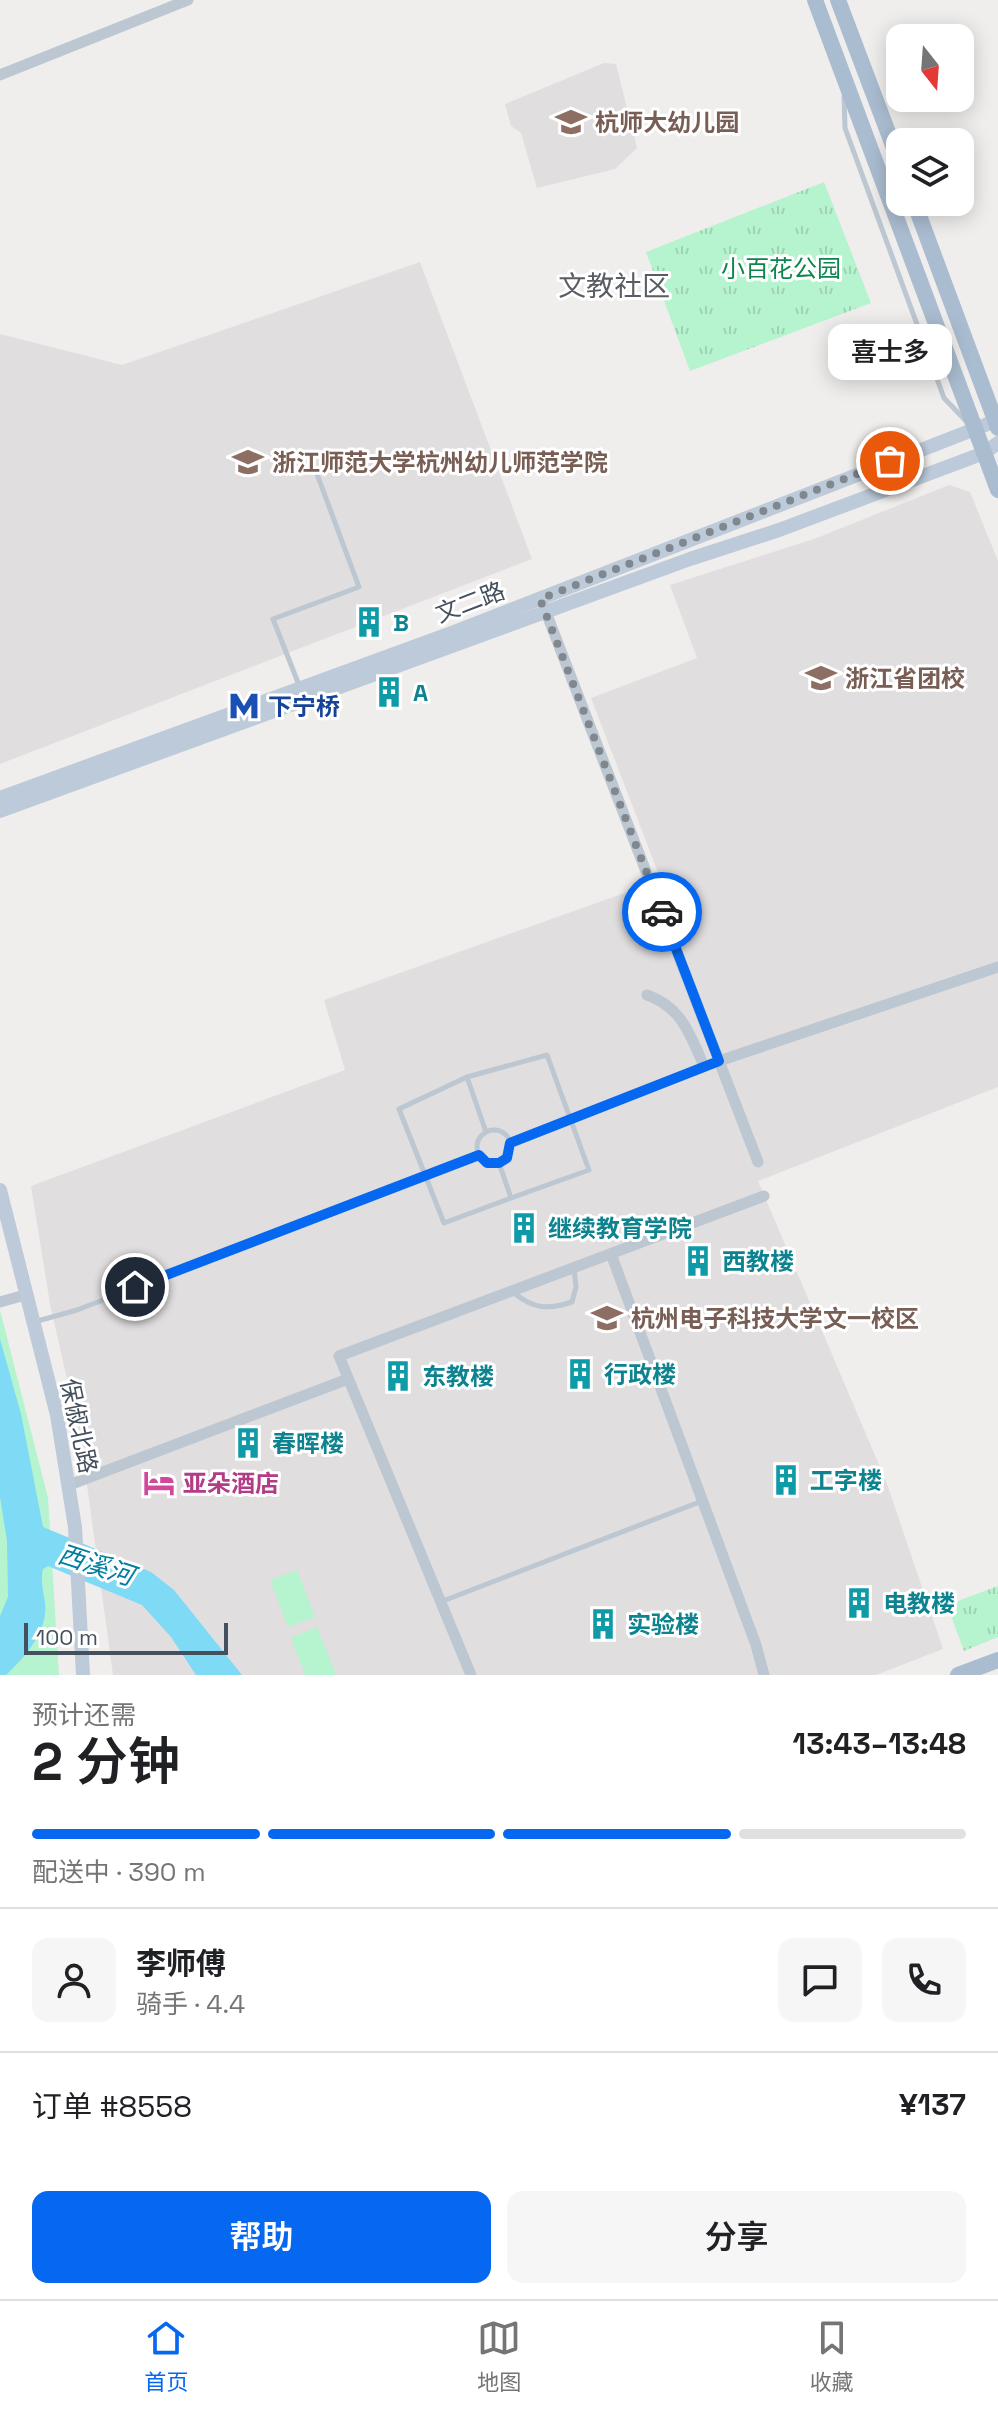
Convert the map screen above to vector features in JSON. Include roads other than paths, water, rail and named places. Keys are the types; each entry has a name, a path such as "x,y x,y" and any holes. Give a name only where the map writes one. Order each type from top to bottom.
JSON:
{"main road":[{"path":"815,0 973,429 991,448 998,490"},
{"path":"838,0 886,128"},
{"path":"919,216 997,423"},
{"name":"文二路","path":"0,811 543,606 973,429 997,423"},
{"name":"文二路","path":"0,798 301,689 991,448"},
{"name":"保俶北路","path":"0,1190 57,1415 69,1485 75,1527 83,1675"},
{"path":"958,1675 998,1660"}],"street":[{"path":"0,75 188,0"},
{"path":"543,606 758,1162"},
{"path":"719,1061 998,967"},
{"path":"647,995 669,1005 680,1015 704,1066"},
{"path":"471,1675 438,1603 339,1356 764,1196"},
{"path":"611,1254 764,1675"},
{"path":"0,1302 25,1295"},
{"path":"69,1485 348,1379"}],"lane":[{"path":"301,689 273,619 359,587 311,458"},
{"path":"547,1055 589,1170 444,1223 399,1109 467,1077 547,1055"},
{"path":"510,1143 719,1061"},
{"path":"467,1077 486,1132"},
{"path":"486,1132 501,1132 510,1143 507,1158 499,1163 487,1163 479,1155 478,1140 486,1132"},
{"path":"33,1322 77,1310 479,1155"},
{"path":"499,1163 511,1198"},
{"path":"510,1290 529,1305 550,1309 572,1302 576,1287 574,1268"},
{"path":"438,1603 703,1501"}],"water":[{"name":"西溪河","path":"0,1339 21,1414 43,1527 151,1572 174,1590 242,1675 196,1675 171,1637 142,1605 48,1566 43,1569 42,1575 45,1608 40,1631 19,1662 6,1675 0,1675 0,1616 8,1597 7,1541 0,1497"}],"place":[{"name":"杭师大幼儿园","path":"571,122"},
{"name":"喜士多","path":"890,461"},
{"name":"浙江师范大学杭州幼儿师范学院","path":"248,462"},
{"name":"B","path":"369,622"},
{"name":"浙江省团校","path":"821,678"},
{"name":"A","path":"389,692"},
{"name":"下宁桥","path":"244,706"},
{"name":"继续教育学院","path":"524,1228"},
{"name":"西教楼","path":"698,1261"},
{"name":"杭州电子科技大学文一校区","path":"607,1318"},
{"name":"行政楼","path":"580,1374"},
{"name":"东教楼","path":"398,1376"},
{"name":"春晖楼","path":"248,1443"},
{"name":"工字楼","path":"786,1480"},
{"name":"亚朵酒店","path":"159,1483"},
{"name":"电教楼","path":"859,1603"},
{"name":"实验楼","path":"603,1624"}],"district":[{"name":"文教社区","path":"614,286"}],"park label":[{"name":"小百花公园","path":"781,268"}]}
